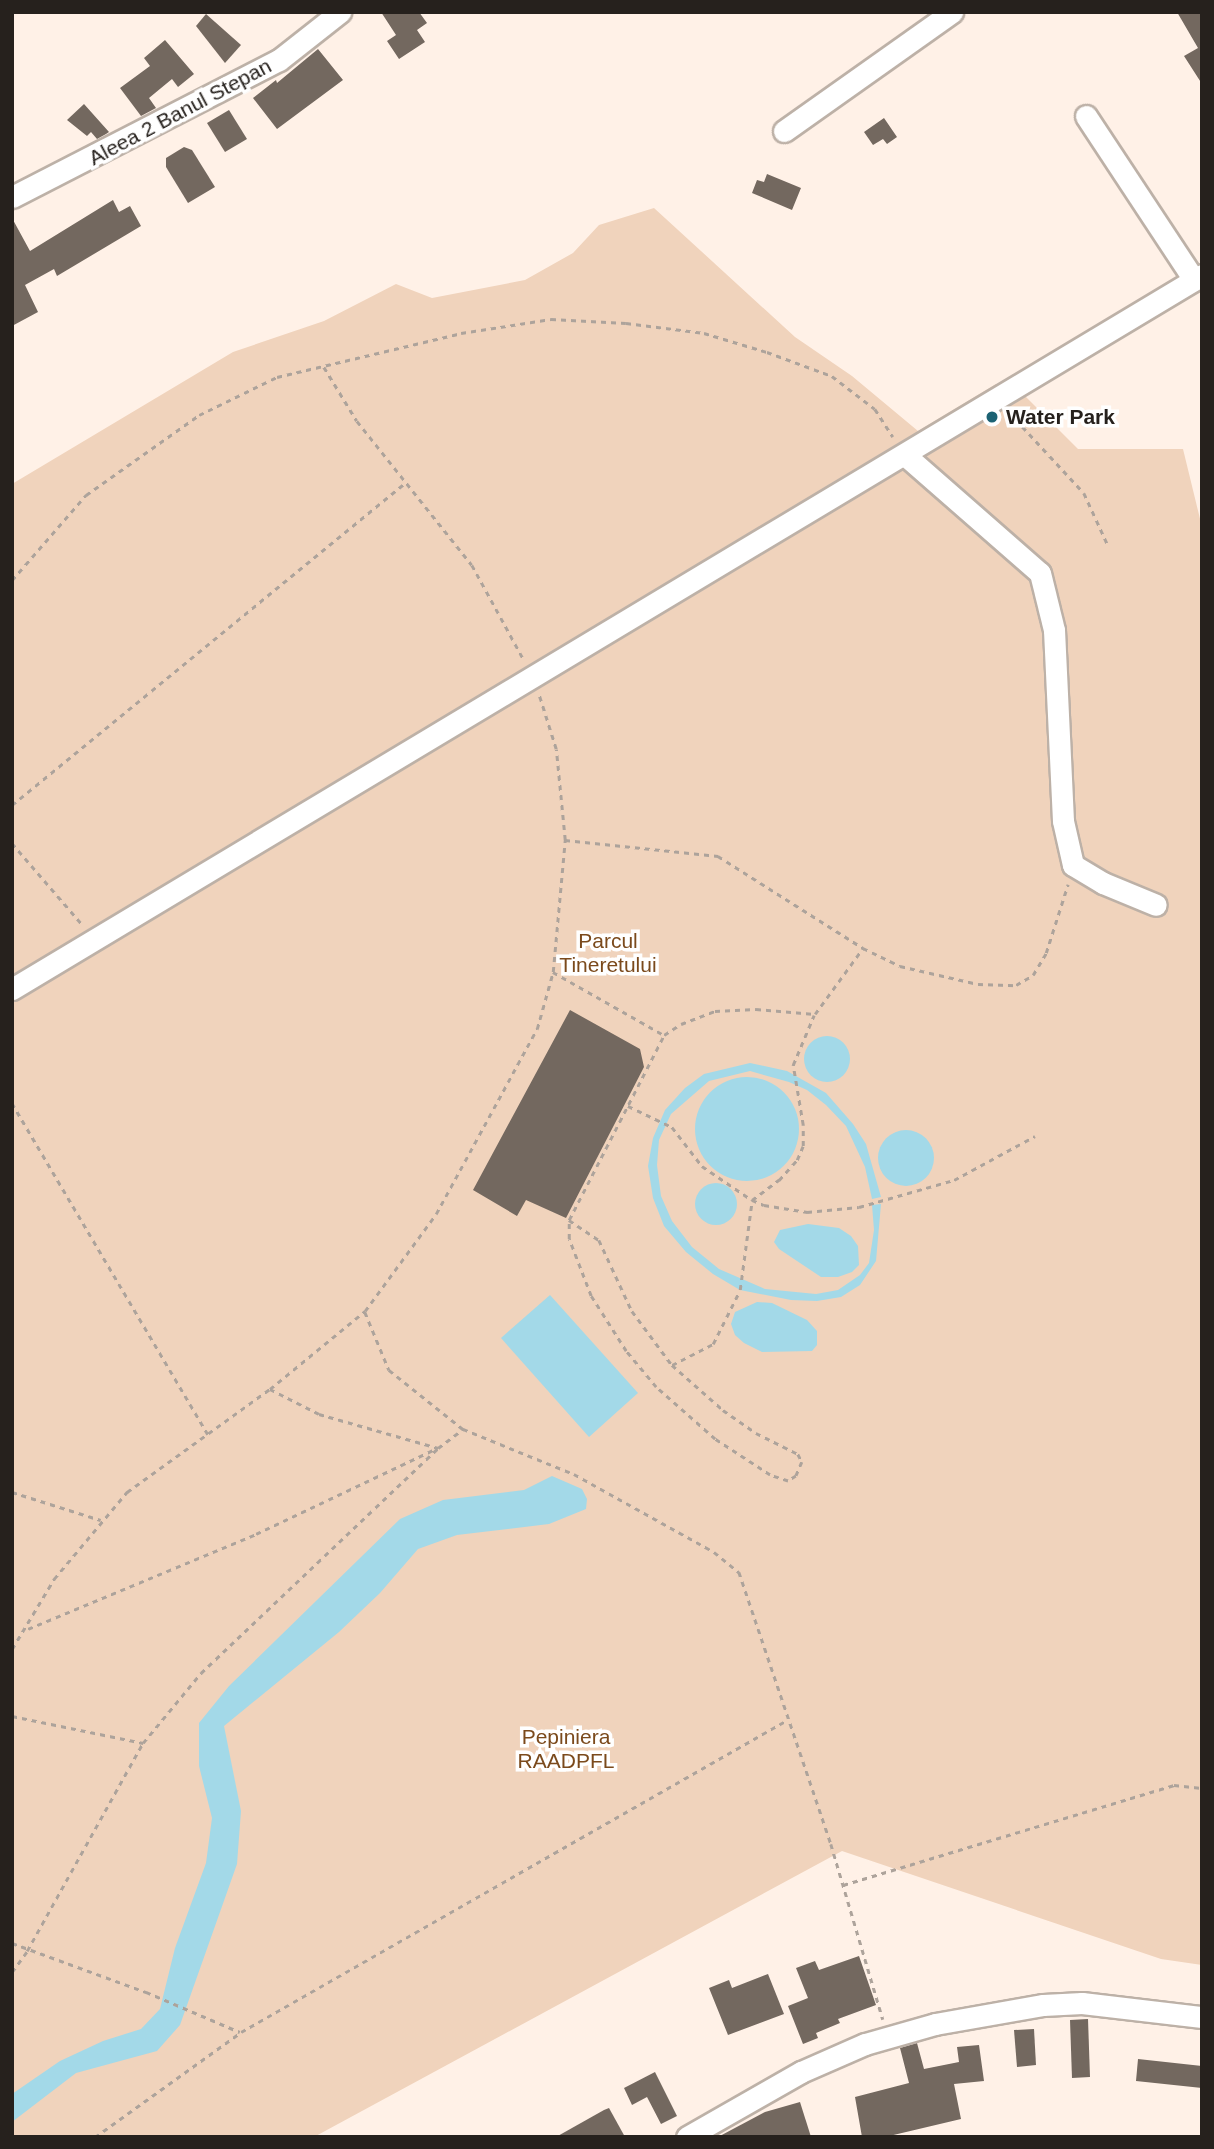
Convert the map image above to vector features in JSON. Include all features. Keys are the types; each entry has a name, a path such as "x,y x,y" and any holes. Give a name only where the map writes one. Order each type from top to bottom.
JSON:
{"street":[{"name":"Aleea 2 Banul Stepan","path":"12,197 279,60 340,12"},
{"path":"784,131 952,12"},
{"path":"12,989 534,679 1198,278 1086,116"},
{"path":"905,455 1040,573 1054,630 1063,821 1073,865 1104,883 1156,905"},
{"path":"687,2137 801,2073 865,2044 935,2024 1043,2005 1082,2003 1202,2017"}],"path":[{"path":"12,580 86,495 199,415 277,377 461,333 551,319 626,323 704,333 832,376 875,409 905,455"},
{"path":"12,1649 27,1629 54,1579 100,1520 127,1492 270,1389 365,1311 436,1214 537,1029 553,972 565,840 556,749 534,679 472,565 357,421 324,367"},
{"path":"997,399 1084,494 1107,543"},
{"path":"12,805 405,483"},
{"path":"565,840 667,848 718,856 863,948 900,966 978,984 1016,985 1033,975 1046,953 1073,865"},
{"path":"12,843 96,939"},
{"path":"672,1365 713,1344 740,1290 752,1200 779,1180 797,1160 803,1146 803,1125 794,1084 793,1065 815,1014 863,948"},
{"path":"553,972 664,1035"},
{"path":"569,1220 599,1240 632,1311 672,1365 723,1410 756,1433 798,1454 802,1462 796,1475 788,1481 770,1475 715,1439 656,1387 626,1351 591,1296 569,1239 569,1220 664,1035 681,1024 715,1011 756,1009 815,1014"},
{"path":"12,1103 208,1434"},
{"path":"628,1106 677,1132 702,1166 752,1200 807,1212 859,1206 954,1180 1035,1136"},
{"path":"365,1311 388,1370 463,1429 574,1474 714,1552 739,1572 843,1885 888,2037"},
{"path":"270,1389 319,1414 438,1448"},
{"path":"12,1972 27,1951 143,1743 201,1673 438,1448 463,1429"},
{"path":"27,1629 256,1534 438,1448"},
{"path":"12,1492 100,1520"},
{"path":"12,1716 143,1743"},
{"path":"95,2137 241,2032 787,1720"},
{"path":"843,1885 1174,1785 1202,1788"},
{"path":"12,1943 27,1951 146,1992 241,2032"}],"green space":[{"name":"Parcul Tineretului","path":"654,208 795,337 852,376 918,431 996,384 1008,392 1017,388 1078,449 1183,449 1202,527 1202,1965 1161,1959 842,1851 314,2137 12,2137 12,484 233,352 324,321 396,284 432,298 525,280 573,253 599,225"}],"water":[{"path":"827,1036 843,1043 850,1059 843,1075 827,1082 811,1075 804,1059 811,1043"},
{"path":"750,1063 787,1071 826,1093 853,1124 866,1144 881,1197 872,1199 865,1167 846,1126 826,1105 807,1090 750,1071 709,1081 671,1114 659,1140 657,1165 661,1196 672,1221 692,1247 719,1269 765,1289 816,1294 838,1290 860,1275 869,1263 874,1230 872,1205 881,1204 876,1261 860,1285 841,1297 817,1301 791,1300 740,1290 713,1274 686,1252 664,1226 653,1198 648,1166 653,1138 665,1110 685,1088 704,1074"},
{"path":"747,1077 767,1081 784,1092 795,1109 799,1129 795,1149 784,1166 767,1177 747,1181 727,1177 710,1166 699,1149 695,1129 699,1109 710,1092 727,1081"},
{"path":"906,1130 921,1135 929,1143 934,1158 929,1173 921,1181 906,1186 891,1181 883,1173 878,1158 883,1143 891,1135"},
{"path":"716,1183 731,1189 737,1204 731,1219 716,1225 701,1219 695,1204 701,1189"},
{"path":"808,1224 839,1228 851,1236 858,1246 859,1265 852,1272 838,1277 821,1277 779,1249 774,1242 780,1230"},
{"path":"550,1295 638,1393 589,1437 501,1338"},
{"path":"757,1302 772,1303 807,1320 817,1331 817,1345 812,1351 762,1352 744,1343 735,1335 731,1324 735,1312"},
{"path":"552,1476 582,1489 587,1499 586,1509 549,1524 457,1535 418,1549 380,1593 339,1632 224,1726 241,1811 237,1864 180,2025 157,2051 76,2073 12,2122 12,2094 60,2061 103,2041 141,2029 160,2009 175,1948 206,1863 212,1818 199,1766 199,1723 229,1686 400,1519 443,1500 524,1490"}],"building":[{"path":"381,12 419,12 427,23 417,30 425,42 399,59 387,41 396,35"},
{"path":"1177,12 1202,12 1202,84 1184,56 1198,48"},
{"path":"206,14 241,45 225,63 196,26"},
{"path":"165,40 194,74 178,87 172,79 149,98 156,108 141,116 120,88 150,66 144,58"},
{"path":"318,49 343,80 277,129 253,98 276,80 277,83"},
{"path":"84,104 109,132 97,139 91,132 87,136 67,120"},
{"path":"229,110 247,139 225,152 207,123"},
{"path":"884,118 897,137 887,144 883,139 873,145 864,132"},
{"path":"184,147 192,150 215,187 188,203 166,167 166,158"},
{"path":"767,174 801,188 792,210 752,193 757,180 764,182"},
{"path":"113,200 119,212 130,206 141,226 57,276 54,269 25,285 38,312 12,326 12,218 30,251"},
{"path":"570,1010 640,1049 644,1067 566,1218 526,1200 517,1216 473,1190"},
{"path":"859,1956 876,2005 838,2019 840,2023 816,2033 818,2038 803,2044 788,2006 808,1998 796,1968 815,1961 819,1970"},
{"path":"768,1974 784,2014 728,2035 709,1988 729,1980 732,1988"},
{"path":"1088,2019 1090,2077 1072,2078 1070,2020"},
{"path":"1034,2029 1036,2065 1017,2067 1014,2030"},
{"path":"917,2043 924,2069 959,2062 957,2047 979,2045 984,2081 954,2084 961,2119 885,2137 862,2137 855,2097 909,2083 900,2048"},
{"path":"1138,2059 1202,2066 1202,2088 1136,2081"},
{"path":"655,2072 677,2116 661,2124 647,2097 632,2105 624,2088"},
{"path":"800,2102 811,2137 718,2137 765,2112"},
{"path":"609,2108 625,2137 556,2137 604,2110"}],"place":[{"name":"Water Park","path":"992,417"}],"park label":[{"name":"Pepiniera RAADPFL","path":"566,1749"}]}
